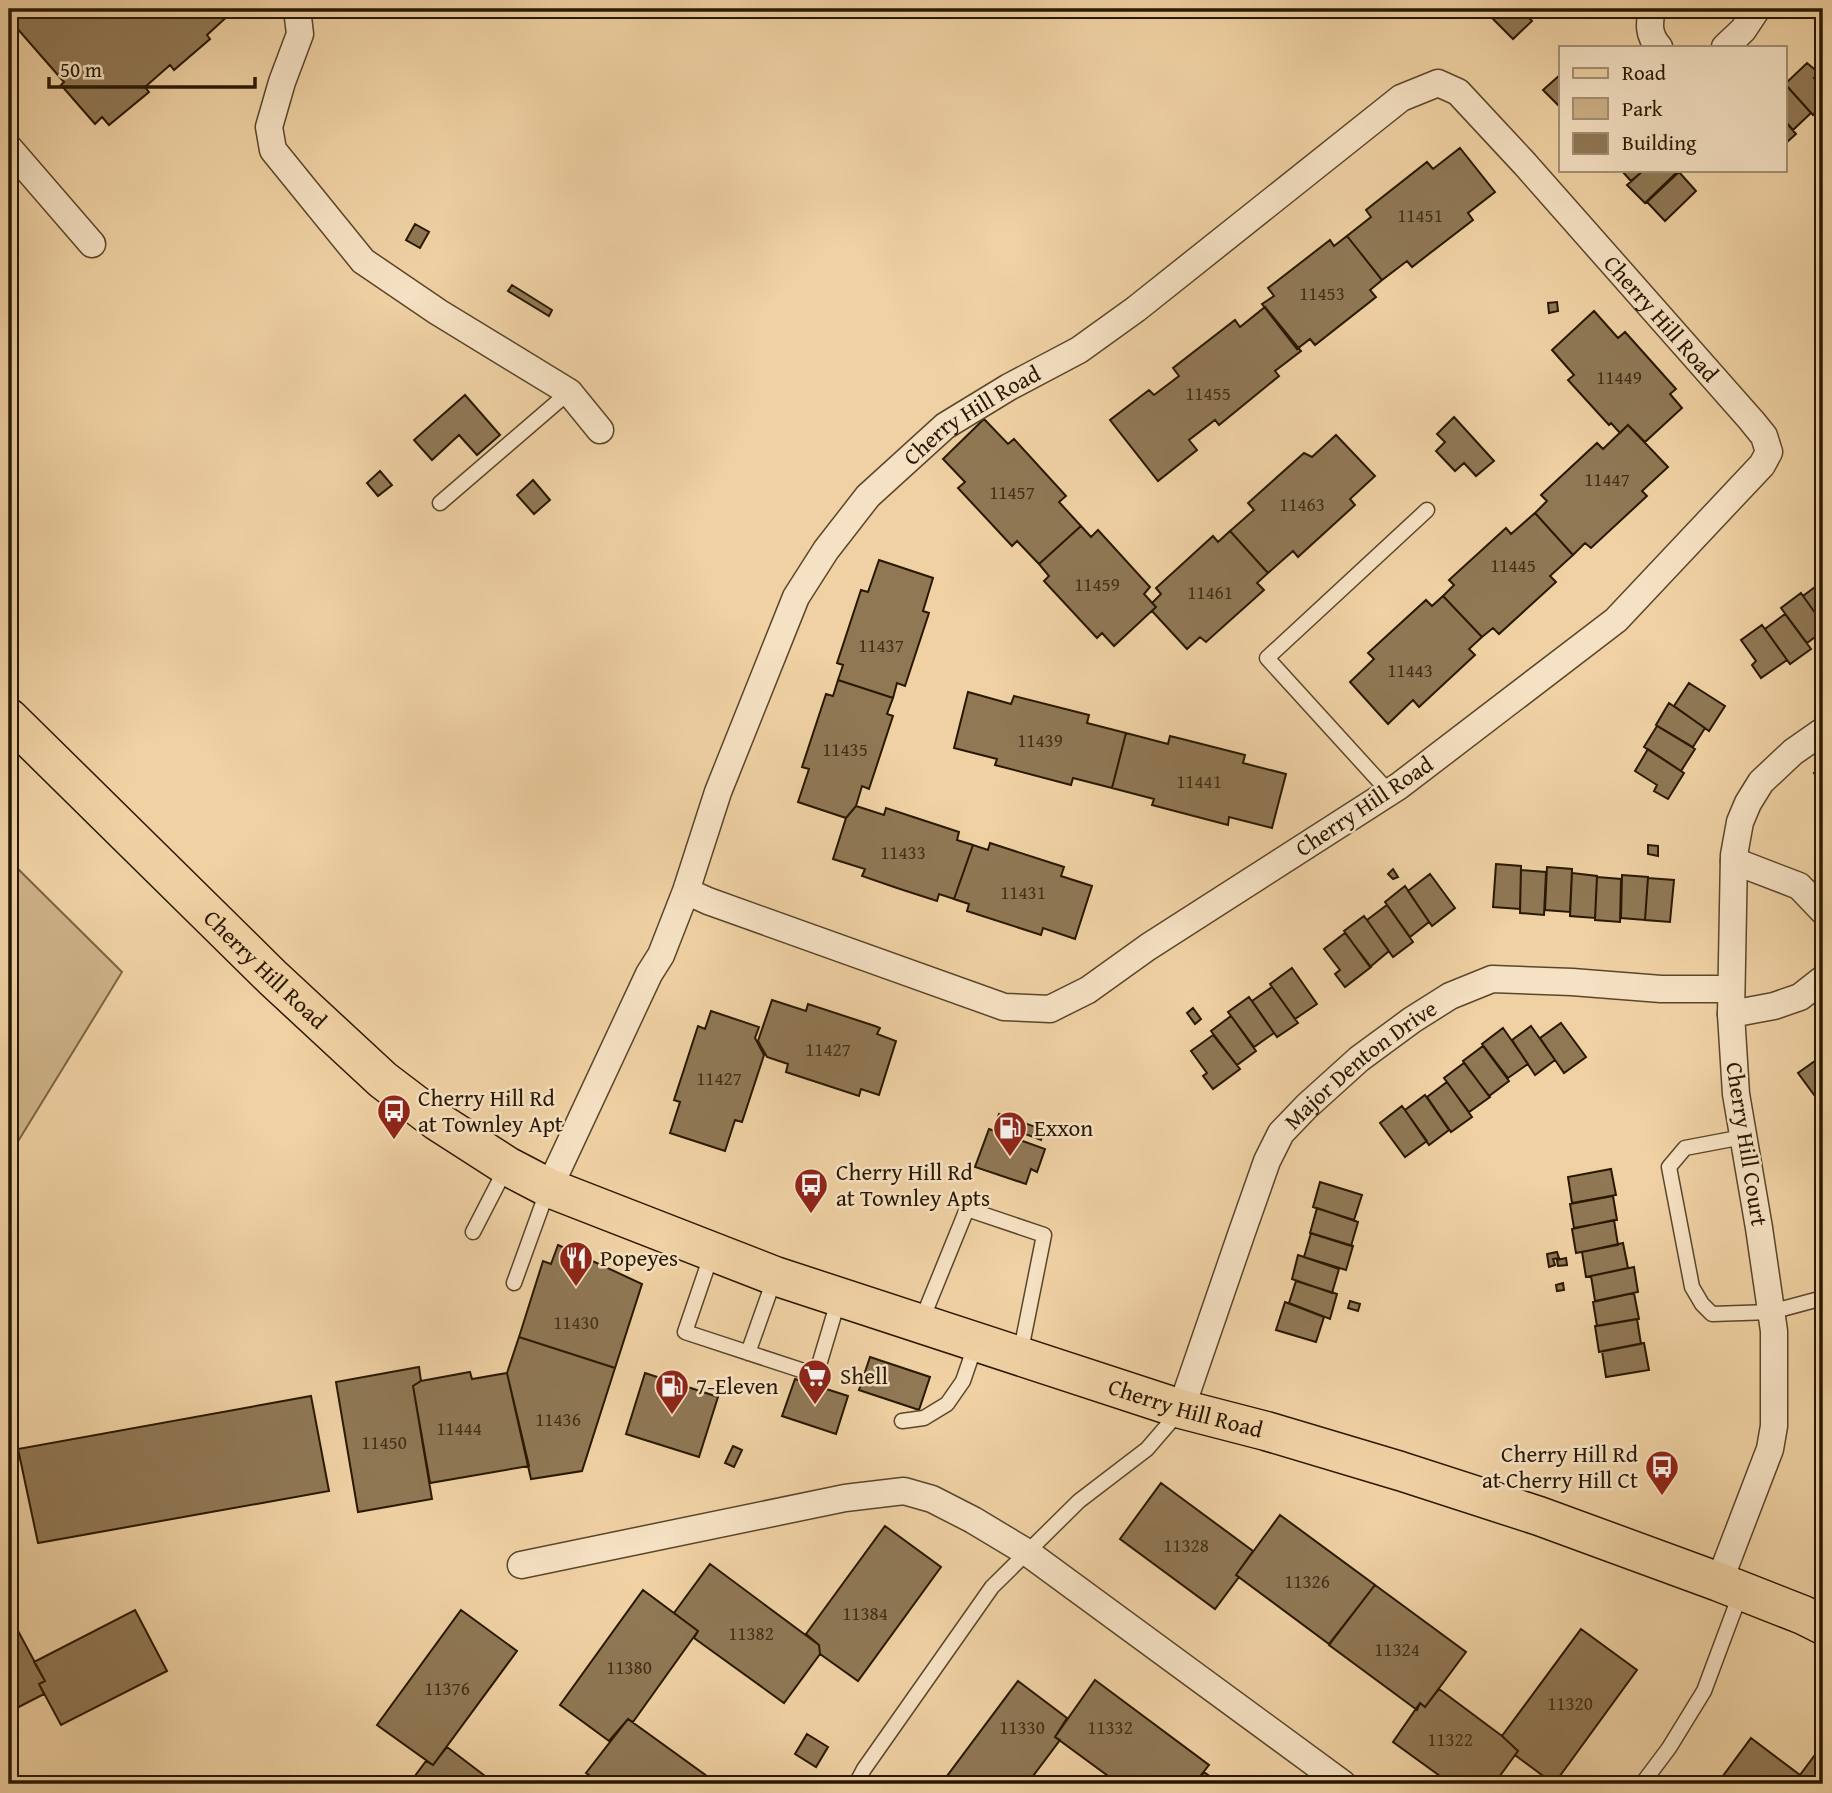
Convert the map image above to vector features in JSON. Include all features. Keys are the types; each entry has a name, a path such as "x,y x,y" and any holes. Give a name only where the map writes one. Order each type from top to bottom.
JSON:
{"main road":[{"name":"Cherry Hill Road","path":"9,718 273,978 383,1080 437,1121 507,1166 549,1188 775,1276 1181,1409 1266,1431 1539,1516 1731,1586 1823,1625"}],"street":[{"path":"298,9 300,34 269,127 273,150 363,261 438,312 569,392 600,430"},
{"path":"1652,9 1649,30 1659,46"},
{"path":"1726,46 1743,30 1757,9"},
{"name":"Cherry Hill Road","path":"549,1188 649,974 661,955 686,891 718,792 796,597 826,550 868,496 945,426 1009,387 1079,350 1136,309 1401,98 1438,83 1458,92 1535,175 1764,436 1769,453 1762,465 1616,620 1389,792 1148,947 1088,990 1050,1009 1004,1007 686,891"},
{"path":"9,148 92,244"},
{"name":"Cherry Hill Court","path":"1731,1586 1770,1449 1774,1426 1774,1331 1736,1094 1731,1001 1734,861 1740,822 1761,782 1793,752 1823,731"},
{"path":"1734,861 1799,886 1823,911"},
{"name":"Major Denton Drive","path":"1181,1409 1267,1161 1281,1133 1359,1059 1412,1020 1450,996 1492,979 1661,989 1774,1006 1800,997 1823,979"},
{"path":"521,1565 845,1498 904,1491 932,1499 1028,1553 1343,1784"}],"lane":[{"path":"440,503 569,392"},
{"path":"1389,792 1267,659 1427,510"},
{"path":"1743,1137 1685,1148 1669,1167 1692,1287 1712,1314 1771,1312 1823,1298"},
{"path":"473,1232 507,1166"},
{"path":"514,1283 549,1188"},
{"path":"920,1324 967,1209 1044,1235 1020,1356"},
{"path":"712,1252 685,1332 816,1375 840,1297"},
{"path":"748,1353 775,1276"},
{"path":"902,1421 924,1418 947,1404 963,1381 976,1342"},
{"path":"856,1784 992,1587 1079,1501 1147,1449 1181,1409"},
{"path":"1642,1784 1669,1748 1704,1691 1731,1586"}],"green space":[{"path":"9,860 122,972 9,1156"}],"building":[{"path":"9,9 226,9 230,14 207,35 210,39 174,70 170,65 145,87 149,92 109,125 102,117 95,124 61,85 64,82 9,19"},
{"path":"1483,9 1521,9 1532,21 1513,39"},
{"path":"1521,9 1541,9 1530,19"},
{"path":"1807,63 1819,73 1814,78 1823,87 1823,105 1813,115 1786,83"},
{"path":"1559,76 1559,106 1543,90"},
{"path":"1786,85 1811,113 1793,130 1786,122"},
{"path":"1786,122 1796,134 1786,143"},
{"path":"1460,148 1495,192 1468,213 1473,220 1412,267 1407,261 1382,280 1347,236 1371,217 1366,210 1427,162 1433,169"},
{"path":"1623,172 1642,172 1631,181"},
{"path":"1642,172 1676,173 1645,203 1627,185"},
{"path":"1679,172 1696,191 1665,221 1647,202"},
{"path":"415,224 429,232 420,248 406,240"},
{"path":"1347,236 1382,280 1370,290 1376,297 1315,345 1310,339 1297,349 1262,304 1274,296 1268,288 1330,240 1334,246"},
{"path":"512,285 552,310 549,316 508,291"},
{"path":"1557,302 1558,311 1549,313 1548,303"},
{"path":"1265,307 1301,351 1275,371 1279,376 1219,425 1215,420 1189,440 1197,450 1158,481 1110,420 1149,390 1154,395 1179,376 1173,368 1235,320 1240,327"},
{"path":"1594,311 1618,338 1625,332 1676,389 1670,394 1682,408 1645,442 1628,425 1620,433 1611,423 1609,425 1568,380 1574,375 1552,350"},
{"path":"465,395 500,435 477,455 459,435 432,460 414,440"},
{"path":"1454,417 1494,461 1476,476 1464,463 1455,471 1436,451 1445,442 1437,434"},
{"path":"984,419 1008,444 1014,439 1066,496 1059,502 1081,526 1039,564 1017,541 1012,546 958,488 965,482 943,459"},
{"path":"1628,425 1668,467 1642,491 1647,496 1591,548 1585,543 1573,555 1535,513 1547,501 1541,495 1597,443 1603,449"},
{"path":"1336,435 1375,476 1350,499 1355,505 1298,557 1293,551 1268,573 1230,531 1254,510 1248,503 1304,453 1312,457"},
{"path":"380,471 392,485 378,496 367,483"},
{"path":"533,480 550,500 534,514 517,495"},
{"path":"1535,513 1573,555 1550,576 1556,582 1499,634 1493,628 1482,637 1443,596 1454,585 1449,580 1506,528 1511,534"},
{"path":"1081,526 1091,537 1098,530 1150,587 1144,594 1156,607 1114,646 1102,633 1097,638 1044,581 1049,576 1039,564"},
{"path":"1230,531 1268,573 1257,583 1264,590 1206,642 1200,637 1187,649 1152,611 1156,607 1152,603 1161,594 1156,588 1213,536 1218,542"},
{"path":"879,560 933,578 923,611 929,613 905,686 897,683 893,698 838,680 843,665 837,663 861,590 868,592"},
{"path":"1823,581 1823,624 1803,596"},
{"path":"1801,593 1823,624 1823,631 1807,643 1781,608"},
{"path":"1443,596 1482,637 1469,649 1475,655 1419,707 1413,700 1388,724 1350,682 1374,659 1368,653 1426,600 1432,606"},
{"path":"1785,614 1811,649 1790,664 1765,629"},
{"path":"1762,625 1787,660 1761,678 1752,665 1756,661 1741,640"},
{"path":"838,680 893,698 887,714 893,716 869,789 862,786 856,806 846,818 798,802 809,769 802,767 826,694 833,696"},
{"path":"1689,683 1725,706 1709,731 1674,706"},
{"path":"968,692 1011,704 1014,696 1089,715 1087,723 1126,733 1112,788 1073,778 1071,785 995,765 997,759 954,748"},
{"path":"1669,703 1705,728 1693,747 1656,725"},
{"path":"1657,726 1695,749 1681,771 1644,747"},
{"path":"1126,733 1168,744 1170,736 1245,755 1243,763 1286,774 1272,828 1229,817 1228,825 1152,805 1154,799 1112,788"},
{"path":"1648,749 1684,773 1668,799 1654,791 1657,785 1635,771"},
{"path":"1823,767 1823,786 1814,773"},
{"path":"856,806 884,815 886,808 959,832 957,840 973,845 954,899 939,894 937,901 897,888 862,876 865,869 833,859 846,818"},
{"path":"990,843 1064,867 1061,876 1092,886 1075,939 1043,928 1041,935 967,911 969,904 954,899 973,845 988,850"},
{"path":"1648,845 1658,846 1658,856 1648,854"},
{"path":"1496,864 1521,866 1520,909 1493,907"},
{"path":"1547,867 1572,869 1570,912 1545,910"},
{"path":"1393,869 1398,877 1393,879 1388,874"},
{"path":"1521,870 1546,872 1544,915 1520,913"},
{"path":"1572,873 1597,876 1595,918 1570,916"},
{"path":"1430,874 1455,908 1432,926 1408,891"},
{"path":"1622,875 1648,877 1645,920 1621,918"},
{"path":"1597,877 1621,879 1620,922 1595,920"},
{"path":"1648,878 1674,880 1670,922 1645,920"},
{"path":"1405,886 1429,922 1410,937 1385,902"},
{"path":"1387,905 1413,942 1393,957 1367,920"},
{"path":"1364,916 1389,951 1370,967 1344,931"},
{"path":"1345,933 1371,967 1345,987 1335,974 1340,970 1324,949"},
{"path":"1292,968 1317,1004 1295,1019 1270,984"},
{"path":"1272,987 1298,1023 1277,1037 1252,1001"},
{"path":"1249,997 1274,1033 1254,1047 1228,1012"},
{"path":"772,1000 806,1011 808,1004 875,1026 880,1028 877,1034 896,1041 879,1095 861,1089 859,1096 786,1072 788,1064 767,1057 758,1041"},
{"path":"1193,1008 1201,1019 1195,1024 1187,1013"},
{"path":"711,1011 759,1027 755,1038 764,1055 742,1122 735,1120 725,1151 670,1133 680,1102 674,1100 698,1026 705,1029"},
{"path":"1231,1016 1256,1051 1237,1065 1211,1031"},
{"path":"1561,1023 1586,1057 1564,1073 1540,1038"},
{"path":"1531,1026 1555,1060 1535,1075 1512,1040"},
{"path":"1503,1028 1528,1064 1508,1078 1482,1044"},
{"path":"1213,1035 1240,1069 1213,1089 1203,1076 1207,1073 1191,1051"},
{"path":"1483,1046 1509,1081 1489,1096 1463,1061"},
{"path":"1822,1056 1823,1058 1823,1107 1798,1073"},
{"path":"1464,1063 1490,1097 1469,1112 1444,1078"},
{"path":"1447,1082 1472,1117 1451,1132 1427,1097"},
{"path":"1425,1095 1449,1130 1429,1145 1405,1110"},
{"path":"1402,1106 1427,1141 1405,1157 1380,1123"},
{"path":"999,1114 1044,1130 1041,1140 996,1123"},
{"name":"Exxon","path":"989,1129 1045,1149 1037,1172 1031,1169 1026,1184 975,1167"},
{"path":"1611,1169 1616,1195 1572,1203 1568,1177"},
{"path":"1320,1182 1362,1195 1354,1220 1313,1207"},
{"path":"1613,1196 1617,1220 1574,1228 1570,1204"},
{"path":"1317,1208 1358,1222 1351,1246 1310,1233"},
{"path":"1614,1220 1618,1245 1576,1253 1572,1229"},
{"path":"1311,1233 1353,1246 1346,1270 1304,1257"},
{"path":"1623,1243 1628,1268 1586,1277 1582,1252"},
{"path":"558,1245 642,1284 615,1368 519,1337 543,1261 551,1264"},
{"path":"1557,1252 1559,1258 1553,1259 1555,1265 1549,1267 1547,1254"},
{"path":"1298,1255 1339,1269 1332,1293 1292,1279"},
{"path":"1566,1258 1567,1265 1558,1266 1557,1260"},
{"path":"1634,1267 1638,1292 1595,1301 1591,1276"},
{"path":"1296,1281 1337,1294 1330,1319 1289,1303"},
{"path":"1563,1283 1564,1290 1557,1291 1556,1285"},
{"path":"1634,1293 1639,1319 1597,1326 1593,1302"},
{"path":"1350,1301 1360,1304 1358,1311 1348,1308"},
{"path":"1285,1302 1324,1317 1316,1342 1276,1330"},
{"path":"1637,1319 1641,1344 1599,1352 1595,1326"},
{"path":"519,1337 615,1368 582,1471 531,1479 507,1373"},
{"path":"1644,1343 1649,1370 1606,1377 1602,1351"},
{"name":"Shell","path":"870,1357 930,1377 919,1410 859,1390"},
{"path":"419,1367 421,1381 413,1386 432,1499 358,1512 336,1382"},
{"path":"470,1372 472,1379 507,1373 529,1466 430,1483 413,1386 421,1381"},
{"name":"7-Eleven","path":"645,1373 718,1397 699,1457 626,1434"},
{"name":"Shell","path":"795,1379 848,1396 836,1434 782,1416"},
{"path":"311,1396 329,1491 38,1543 18,1449"},
{"path":"733,1446 742,1450 734,1467 725,1463"},
{"path":"1161,1483 1253,1551 1236,1575 1239,1577 1215,1609 1120,1539"},
{"path":"1280,1515 1375,1585 1329,1644 1236,1575"},
{"path":"885,1526 941,1567 858,1681 820,1654 819,1645 806,1634"},
{"path":"710,1564 819,1645 820,1654 784,1703 694,1638 698,1631 674,1613"},
{"path":"1375,1585 1466,1652 1425,1707 1420,1703 1417,1710 1329,1645"},
{"path":"643,1590 698,1631 633,1722 628,1719 609,1741 560,1705"},
{"path":"135,1610 167,1671 61,1725 39,1684 45,1681 34,1662"},
{"path":"461,1610 517,1651 433,1765 377,1725"},
{"path":"17,1629 45,1681 39,1684 44,1694 9,1712 9,1633"},
{"path":"1581,1629 1637,1670 1554,1784 1515,1755 1518,1751 1502,1736"},
{"path":"1095,1680 1209,1765 1194,1784 1119,1784 1055,1737"},
{"path":"1018,1681 1067,1718 1055,1737 1060,1740 1027,1784 941,1784"},
{"path":"1439,1689 1518,1751 1494,1784 1451,1784 1393,1742 1420,1703 1425,1707"},
{"path":"628,1719 718,1784 602,1784 586,1773"},
{"path":"807,1734 828,1747 816,1767 795,1754"},
{"path":"1751,1738 1800,1775 1794,1784 1717,1784"},
{"path":"1823,1744 1823,1784 1794,1784 1800,1775"},
{"path":"447,1747 497,1784 409,1784 426,1761 433,1765"},
{"path":"1204,1772 1220,1784 1194,1784"}],"place":[{"name":"Cherry Hill Rd at Townley Apt","path":"394,1141"},
{"name":"Exxon","path":"1010,1158"},
{"name":"Cherry Hill Rd at Townley Apts","path":"811,1215"},
{"name":"Popeyes","path":"576,1288"},
{"name":"Shell","path":"815,1406"},
{"name":"7-Eleven","path":"672,1416"},
{"name":"Cherry Hill Rd at Cherry Hill Ct","path":"1662,1497"}]}
